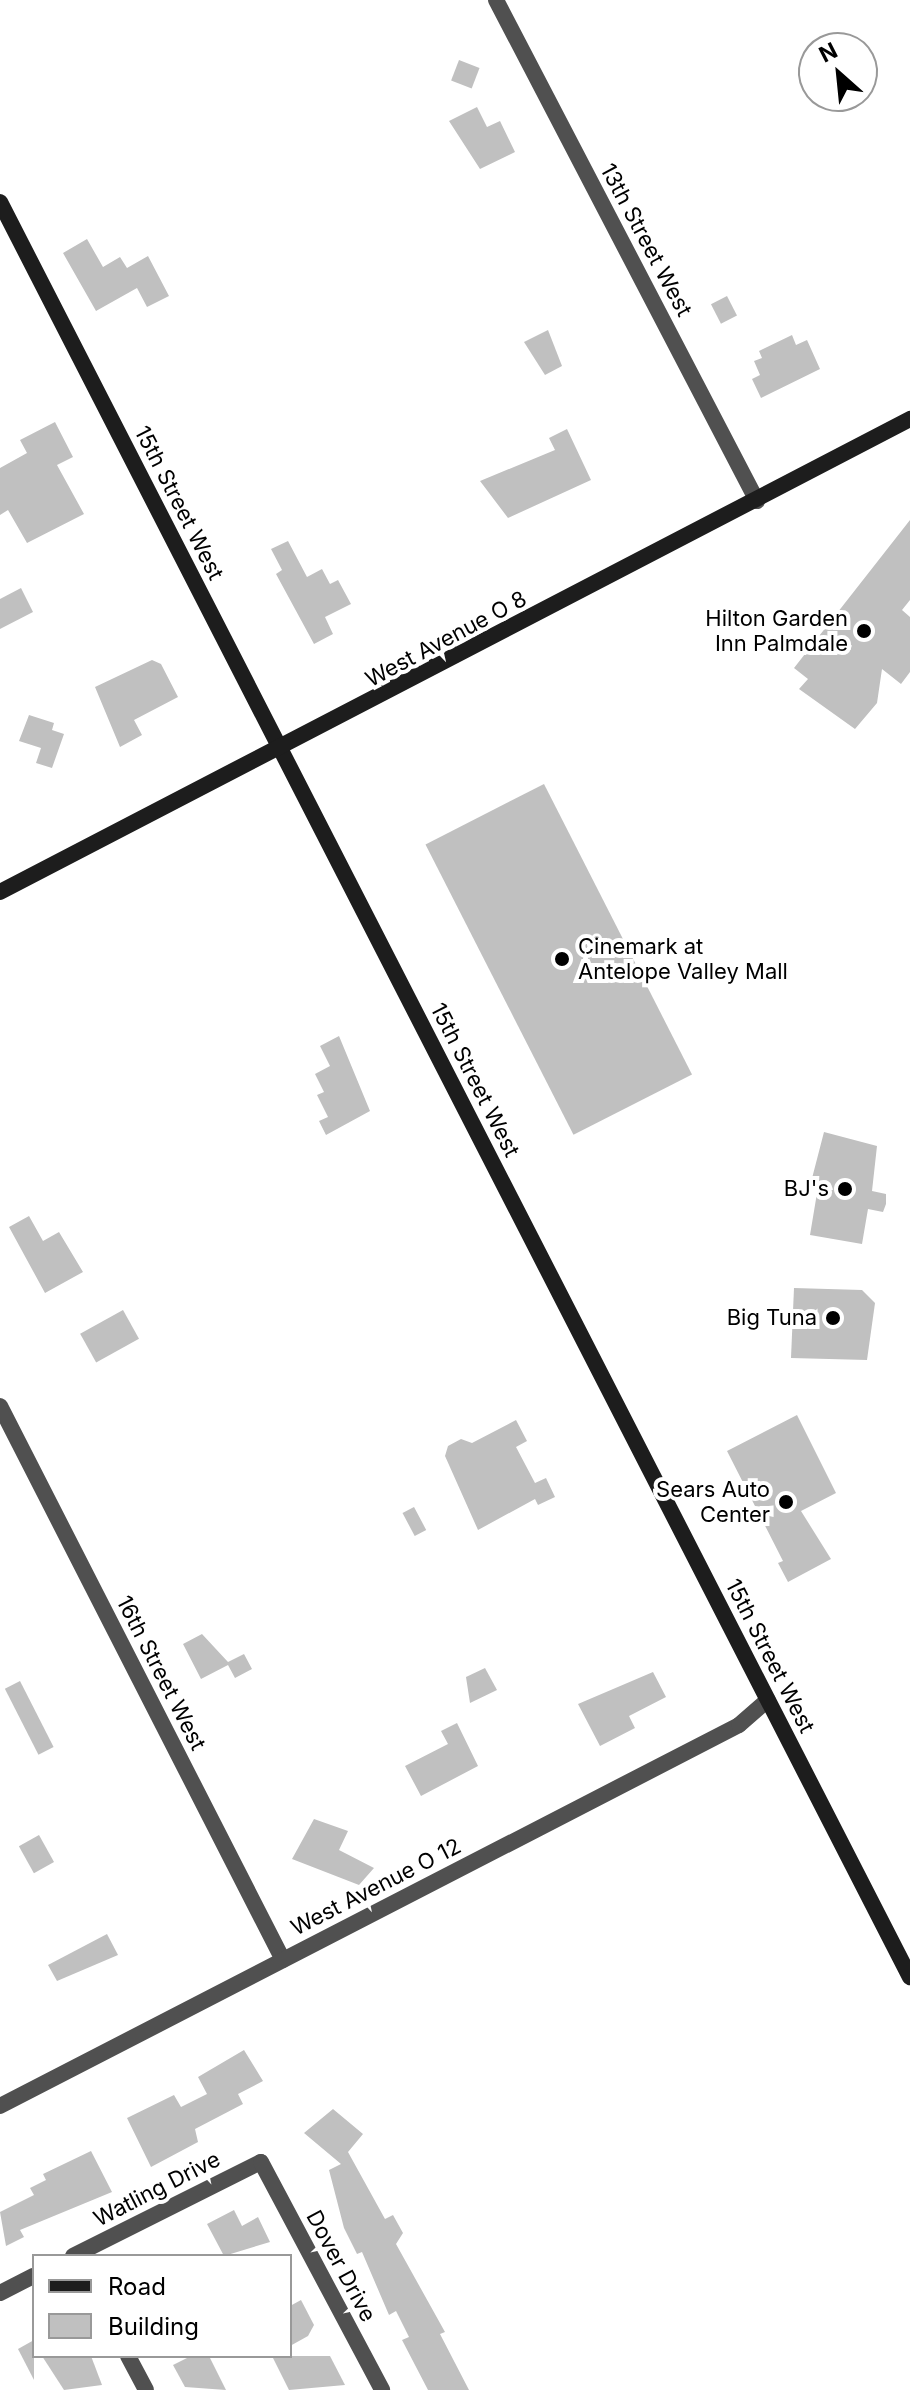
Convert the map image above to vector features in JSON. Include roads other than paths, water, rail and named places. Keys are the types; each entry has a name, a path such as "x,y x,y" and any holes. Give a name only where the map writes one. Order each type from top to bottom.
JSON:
{"street":[{"name":"13th Street West","path":"496,0 757,501"},
{"name":"15th Street West","path":"0,202 910,1977"},
{"name":"West Avenue O 8","path":"0,892 281,750 910,419"},
{"name":"16th Street West","path":"0,1406 283,1960"},
{"name":"West Avenue O 12","path":"0,2106 739,1725 768,1700"},
{"name":"Watling Drive","path":"79,2254 261,2162"},
{"name":"Dover Drive","path":"261,2162 382,2390"},
{"path":"0,2293 32,2277"},
{"path":"129,2358 146,2390"}],"place":[{"name":"Hilton Garden Inn Palmdale","path":"864,631"},
{"name":"Cinemark at Antelope Valley Mall","path":"562,959"},
{"name":"BJ's","path":"845,1189"},
{"name":"Big Tuna","path":"833,1318"},
{"name":"Sears Auto Center","path":"786,1502"}]}
